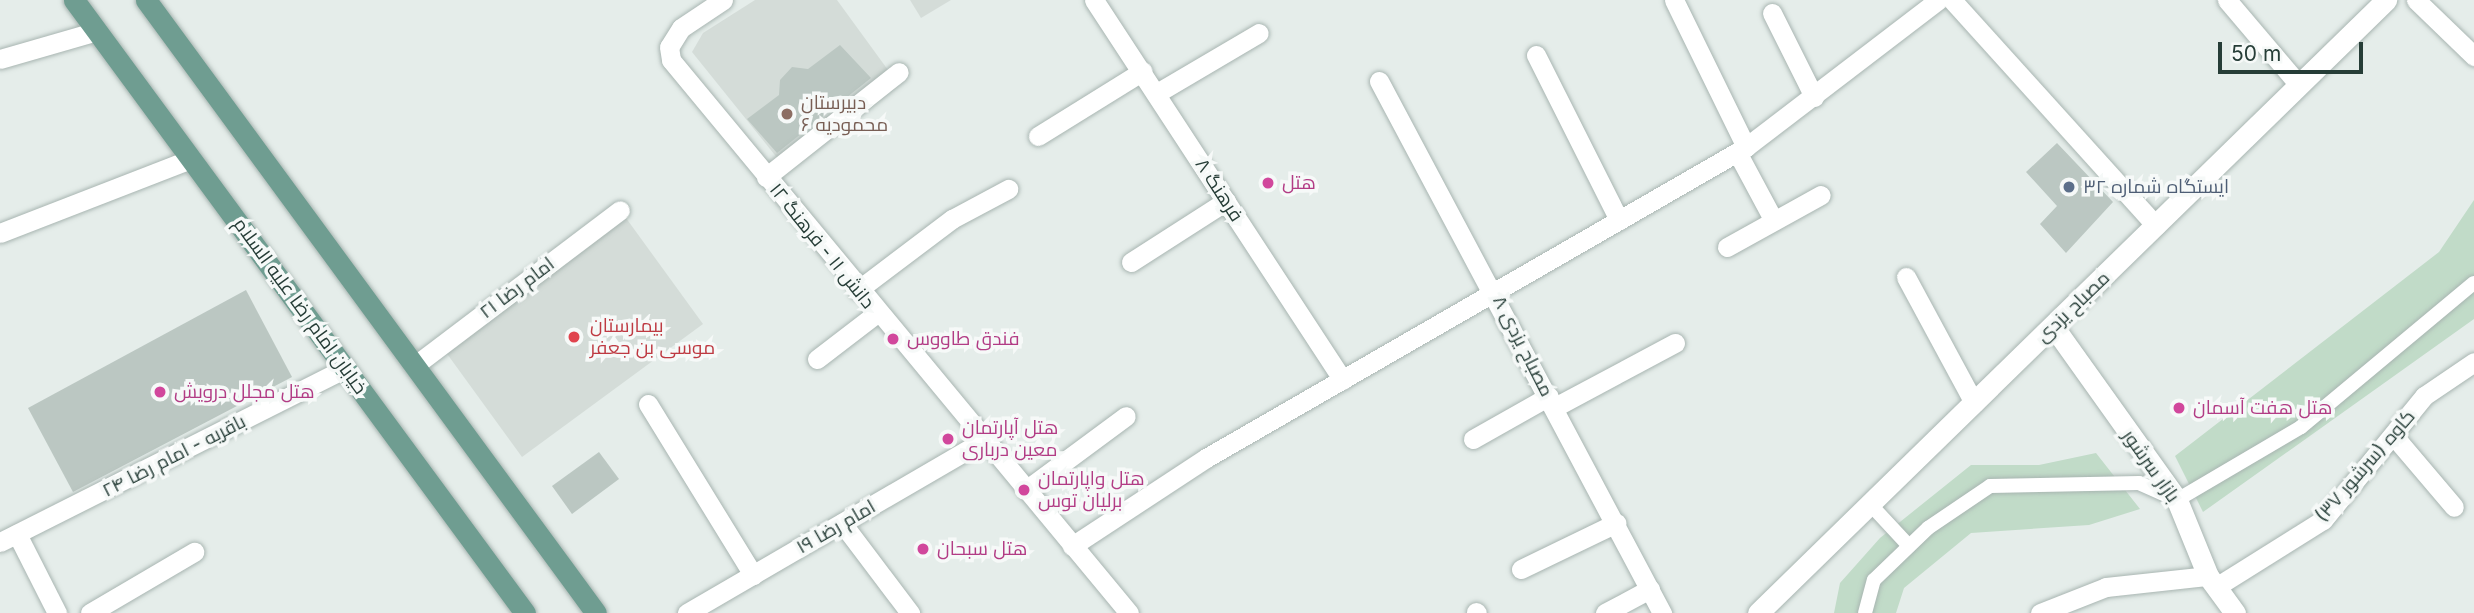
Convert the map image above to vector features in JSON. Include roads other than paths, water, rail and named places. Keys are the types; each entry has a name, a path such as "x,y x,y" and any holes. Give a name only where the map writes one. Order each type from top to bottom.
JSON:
{"main road":[{"name":"خیابان امام رضا علیه السلام","path":"74,0 525,613"},
{"path":"146,0 596,613"},
{"name":"مصباح یزدی","path":"1758,613 2386,0"},
{"name":"بازار سرشور","path":"2053,326 2177,500 2212,581 2235,613"}],"street":[{"name":"دانش ۱۱ - فرهنگ ۱۲","path":"723,0 681,28 669,47 671,60 877,313 1129,613"},
{"name":"فرهنگ ۸","path":"1094,0 1343,380"},
{"path":"1674,0 1774,222"},
{"path":"1072,545 1343,380 1741,150 1938,0"},
{"path":"1952,0 2156,226"},
{"path":"2227,0 2299,85"},
{"path":"2416,0 2474,56"},
{"path":"1772,13 1814,97"},
{"path":"0,59 97,31"},
{"path":"1157,93 1259,33"},
{"path":"1536,55 1619,220"},
{"path":"1038,136 1143,71"},
{"path":"766,177 899,72"},
{"name":"مصباح یزدی ۸","path":"1379,81 1496,292 1662,613"},
{"path":"0,233 191,159"},
{"path":"858,290 952,219 1008,189"},
{"path":"1727,247 1821,195"},
{"path":"1131,262 1226,201"},
{"name":"امام رضا ۲۱","path":"414,366 620,210"},
{"path":"1906,277 1974,403"},
{"path":"1865,613 1874,580 1909,546 1990,486 2139,483 2177,500 2301,427 2474,284"},
{"path":"817,359 877,313"},
{"path":"1473,439 1675,343"},
{"name":"کاوه (سرشور ۳۷)","path":"2212,581 2323,520 2424,396 2474,362"},
{"name":"باقریه - امام رضا ۲۴","path":"9,538 346,368"},
{"path":"648,404 752,575"},
{"path":"1026,490 1126,416"},
{"path":"2393,435 2454,507"},
{"name":"امام رضا ۱۹","path":"687,613 984,440"},
{"path":"1870,504 1909,546"},
{"path":"842,523 910,613"},
{"path":"1521,569 1616,523"},
{"path":"9,538 57,613"},
{"path":"90,613 194,552"},
{"path":"2040,613 2105,587 2212,581"},
{"path":"1605,613 1650,589"}],"place":[{"name":"دبیرستان محمودیه ۶","path":"787,114"},
{"name":"هتل","path":"1268,183"},
{"name":"ایستگاه شماره ۳۲","path":"2069,187"},
{"name":"بیمارستان موسی بن جعفر","path":"574,337"},
{"name":"فندق طاووس","path":"893,339"},
{"name":"هتل مجلل درویش","path":"160,392"},
{"name":"هتل هفت آسمان","path":"2179,408"},
{"name":"هتل آپارتمان معین درباری","path":"948,439"},
{"name":"هتل واپارتمان برلیان توس","path":"1024,490"},
{"name":"هتل سبحان","path":"923,549"}]}
